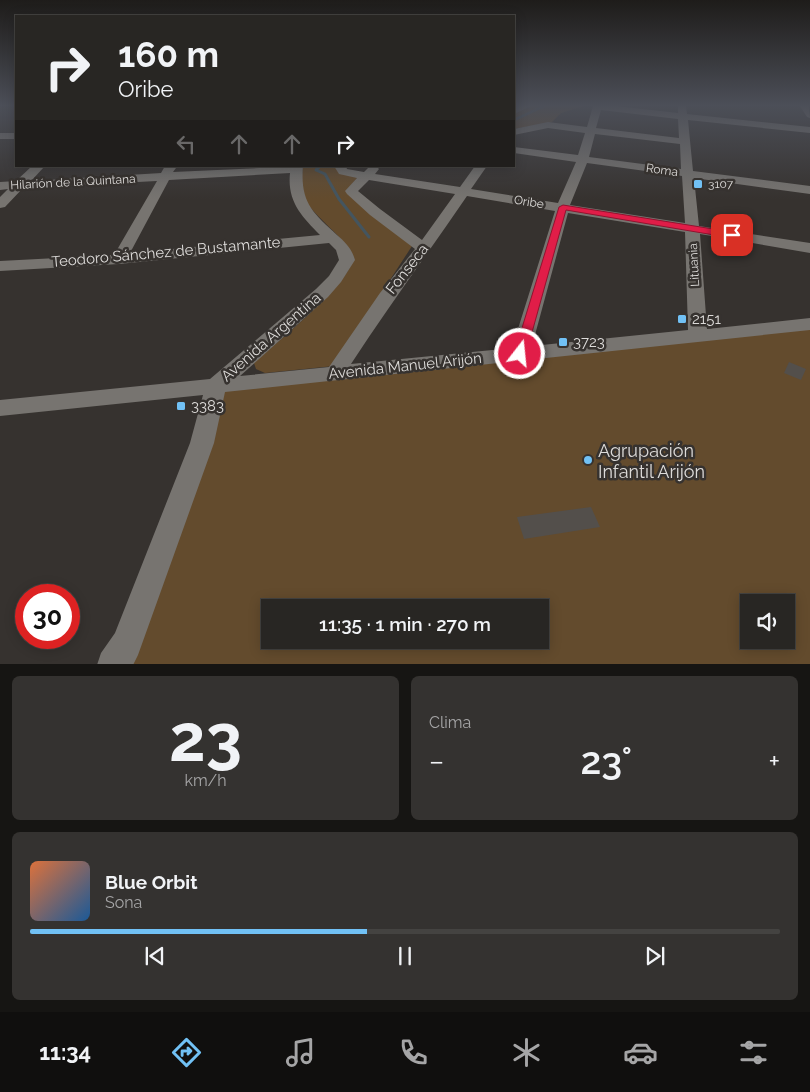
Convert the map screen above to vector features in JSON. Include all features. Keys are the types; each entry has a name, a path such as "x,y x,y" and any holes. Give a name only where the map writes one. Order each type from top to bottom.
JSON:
{"street":[{"path":"520,354 563,207 583,160 589,137"},
{"path":"642,137 685,142"},
{"name":"Lituania","path":"685,137 698,335"},
{"name":"Roma","path":"515,150 810,190"},
{"path":"0,204 39,167"},
{"path":"340,167 343,172 372,171"},
{"name":"Fonseca","path":"335,373 386,296 424,248 480,167"},
{"name":"Hilarión de la Quintana","path":"0,186 168,171 296,168"},
{"name":"Avenida Argentina","path":"113,664 127,644 202,444 216,385 322,293 335,279 347,260 345,251 306,213 298,202 294,192 296,168"},
{"path":"119,259 168,171"},
{"path":"372,171 351,191 375,212 424,248"},
{"name":"Oribe","path":"372,171 463,192 810,248"},
{"name":"Teodoro Sánchez de Bustamante","path":"2,268 119,259 332,238"},
{"name":"Avenida Manuel Arijón","path":"0,408 810,324"}],"shaded area":[{"path":"303,167 338,167 358,177 346,191 412,246 334,366 265,373 256,369 254,363 311,313 340,282 349,269 353,258 347,246 305,200 301,188"},
{"path":"810,324 810,664 113,664 216,385"}],"building":[{"path":"789,362 806,369 801,380 784,373"},
{"path":"591,507 600,527 524,539 517,517"}],"waterway":[{"path":"319,167 316,170 325,174 339,199 369,237"}],"place":[{"name":"3107","path":"698,184"},
{"name":"2151","path":"682,319"},
{"name":"3723","path":"563,342"},
{"name":"3383","path":"181,406"},
{"name":"Agrupación Infantil Arijón","path":"588,460"}],"route":[{"path":"520,354 563,207 732,235"}]}
